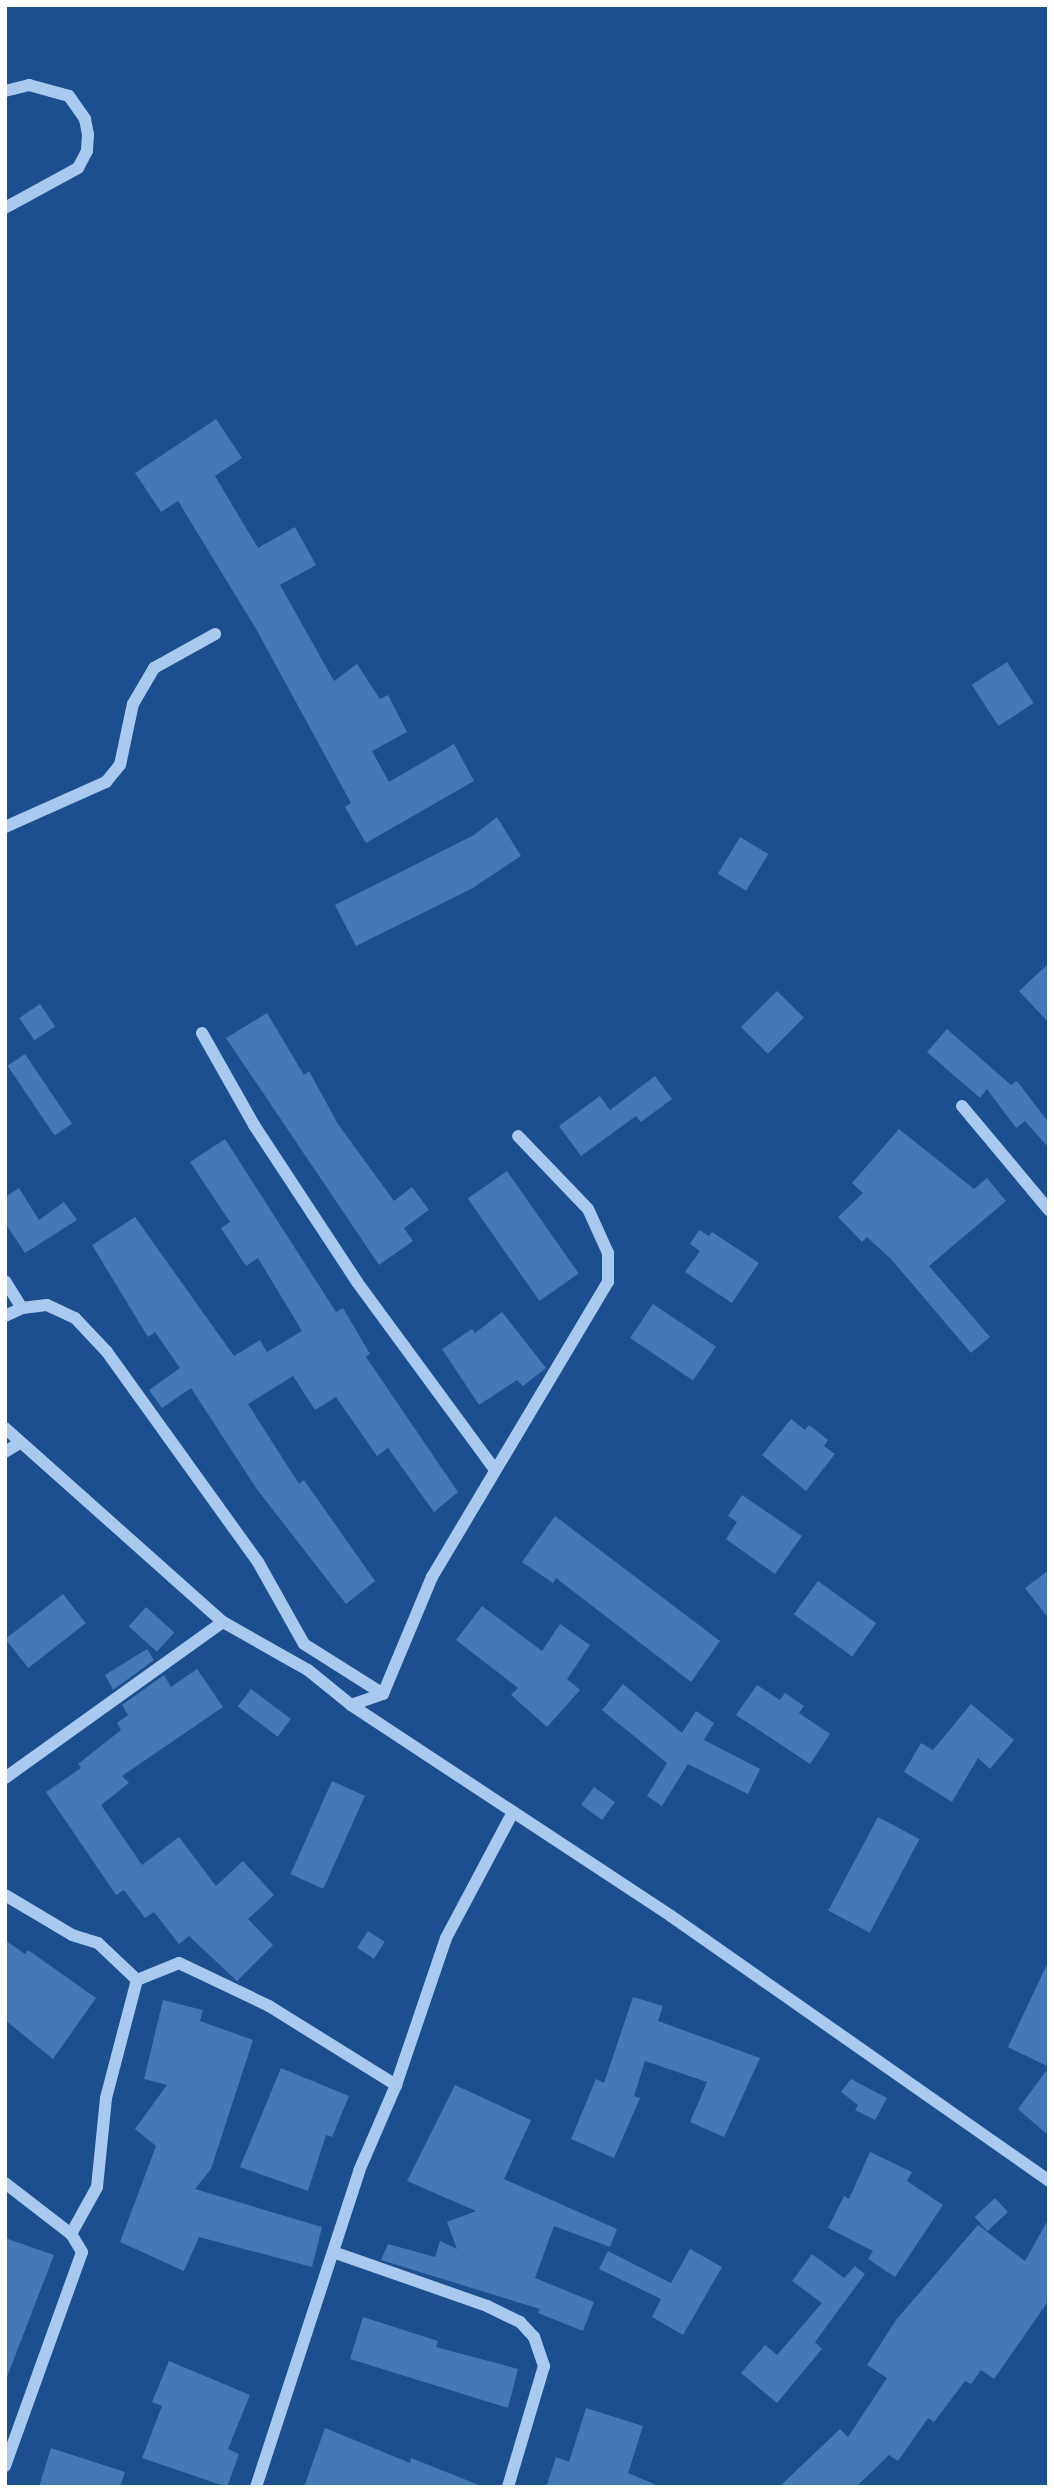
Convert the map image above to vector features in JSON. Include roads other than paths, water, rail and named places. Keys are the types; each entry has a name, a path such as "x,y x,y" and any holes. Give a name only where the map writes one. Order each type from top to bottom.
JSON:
{"street":[{"path":"5,91 29,85 69,96 85,119 88,135 87,151 78,168 5,208"},
{"path":"5,827 106,782 120,765 133,704 154,668 215,634"},
{"path":"202,1033 254,1125 357,1282 495,1470"},
{"path":"962,1107 1049,1210"},
{"path":"351,1705 383,1694 432,1577 608,1282 611,1266 588,1209 518,1136"},
{"path":"5,1281 22,1308"},
{"path":"5,1316 22,1308 58,1308 75,1318 107,1352 258,1562 294,1631 304,1644 383,1694"},
{"path":"5,1428 18,1444 181,1581 223,1622 308,1670 351,1705 512,1814 671,1916 1049,2181"},
{"path":"5,1452 18,1444"},
{"path":"5,1778 223,1622"},
{"path":"256,2487 359,2171 396,2085 446,1938 512,1814"},
{"path":"5,1895 72,1934 98,1943 137,1980"},
{"path":"137,1980 179,1963 269,2006 396,2085"},
{"path":"71,2234 97,2187 106,2098 137,1980"},
{"path":"5,2183 71,2234 82,2252 5,2466"},
{"path":"333,2252 487,2306 520,2322 534,2337 544,2366 508,2487"}]}
